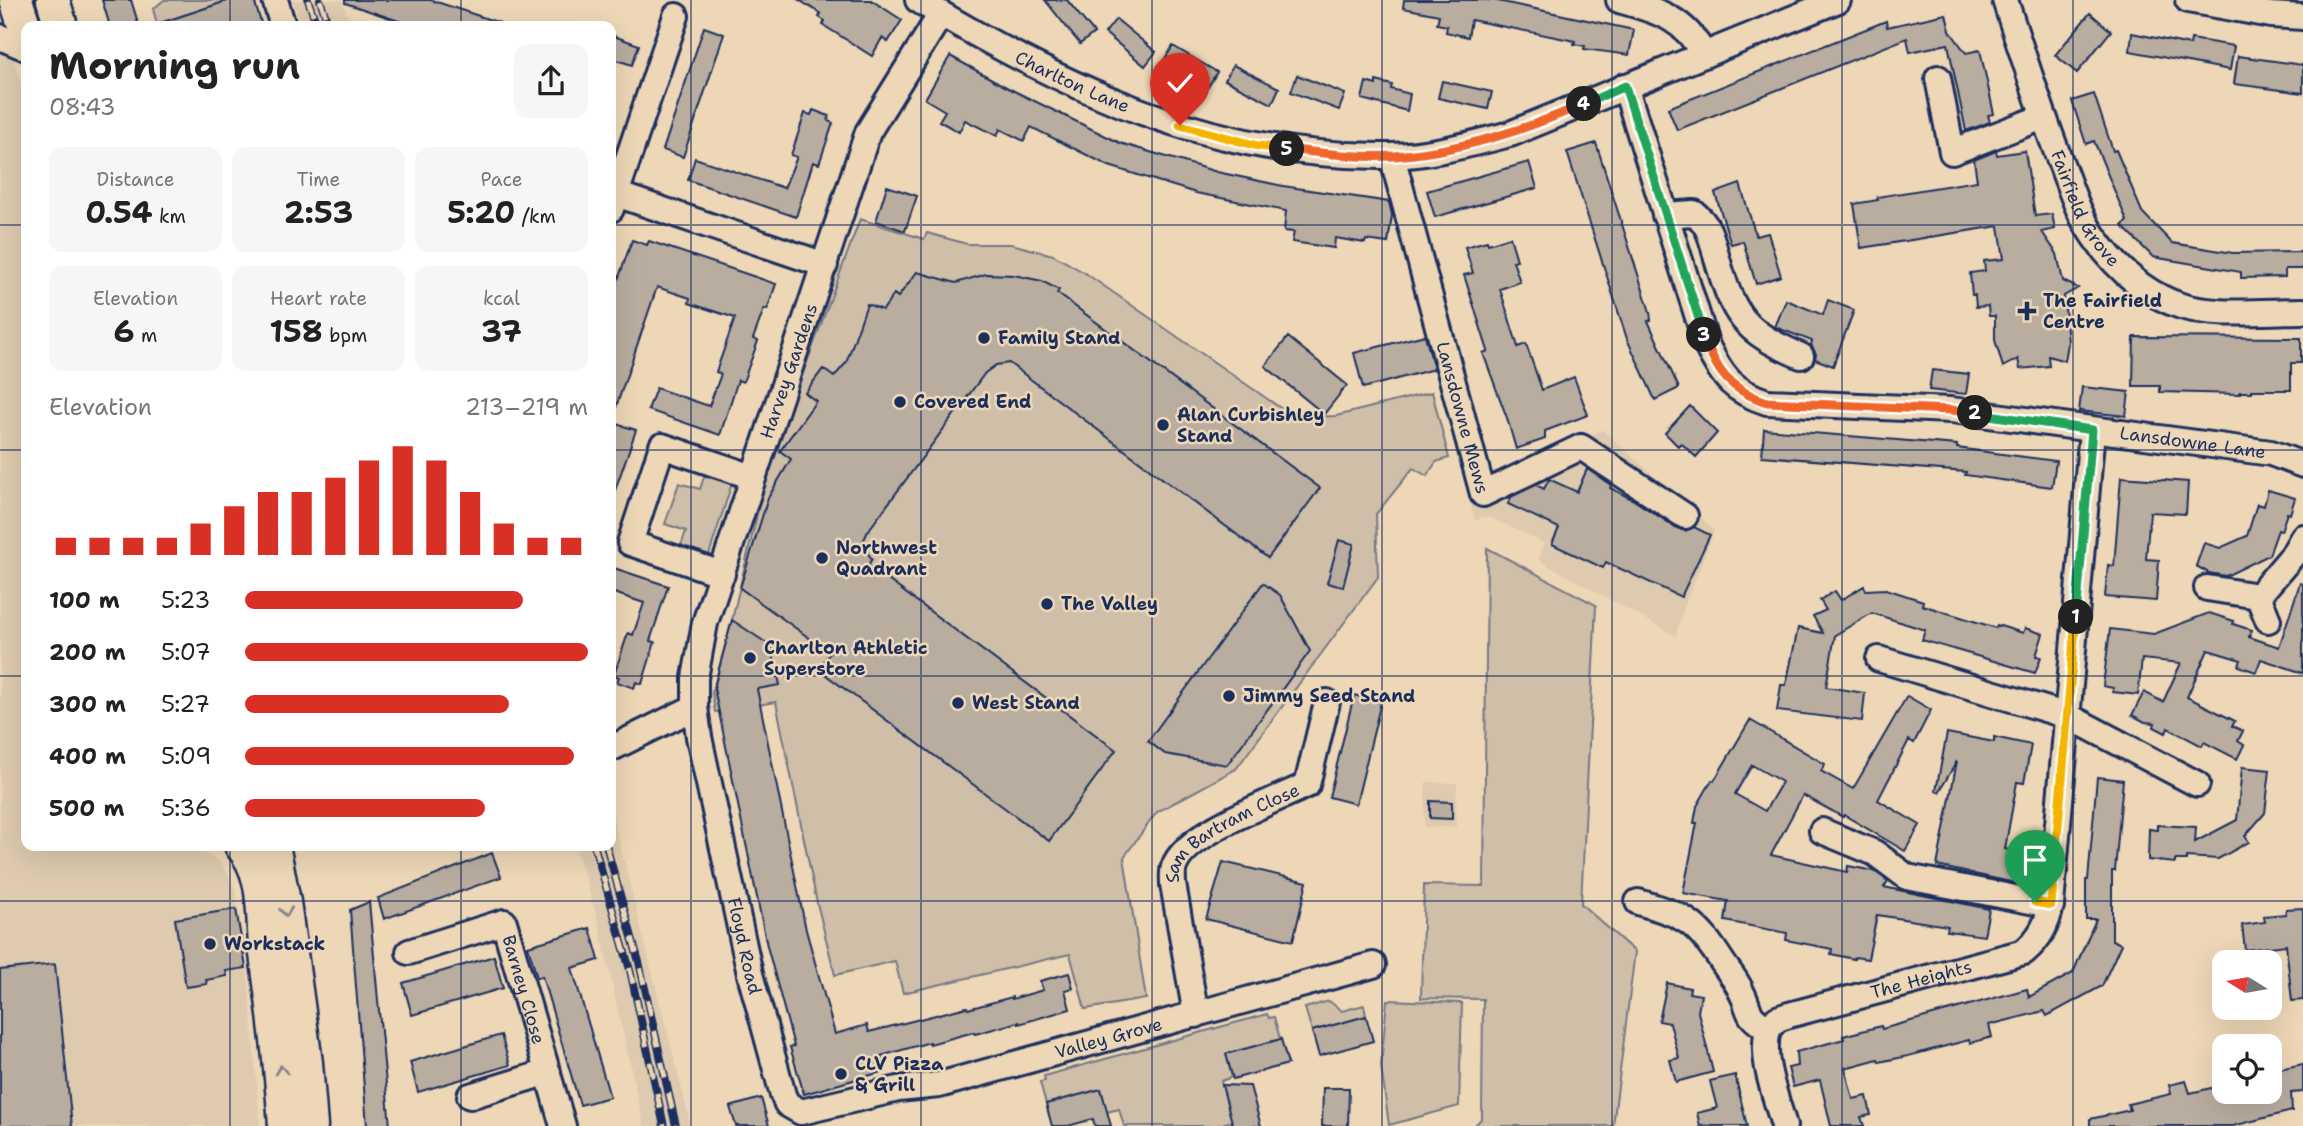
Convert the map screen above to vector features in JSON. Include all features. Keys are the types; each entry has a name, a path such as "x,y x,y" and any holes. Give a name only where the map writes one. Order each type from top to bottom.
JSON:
{"main road":[{"path":"16,0 23,21"},
{"path":"53,0 59,21"},
{"path":"247,851 252,858 262,890 265,950 278,1035 285,1126"},
{"path":"274,851 284,902 306,1063 311,1126"}],"street":[{"path":"0,17 10,0"},
{"path":"275,0 281,21"},
{"path":"1619,0 1668,16 1688,29 1704,55"},
{"name":"Charlton Lane","path":"928,5 1012,55 1085,91 1180,125 1258,146 1330,154 1392,156 1460,147 1510,134 1838,0"},
{"name":"Fairfield Grove","path":"2004,0 2043,117 2071,190 2094,237 2133,281 2157,297 2185,307 2220,311 2303,311"},
{"path":"2188,0 2303,18"},
{"name":"Harvey Gardens","path":"695,707 699,650 753,477 868,132 928,5"},
{"path":"616,193 676,16"},
{"path":"0,37 21,45"},
{"path":"1938,78 1952,152 2043,117"},
{"name":"Lansdowne Lane","path":"1625,86 1707,346 1719,370 1732,385 1748,396 1767,402 1951,410 2271,453 2303,465"},
{"name":"Lansdowne Mews","path":"1392,156 1483,494 1581,447 1685,516"},
{"path":"616,203 825,265"},
{"path":"1665,215 1694,213 1706,223 1731,303 1742,320 1760,336 1801,356"},
{"name":"The Heights","path":"1768,1029 1777,1019 1789,1015 2024,951 2038,940 2047,923 2051,905 2092,430"},
{"path":"722,574 630,543 662,446 753,477"},
{"path":"2258,596 2293,555 2303,537"},
{"path":"2207,588 2258,596"},
{"path":"2258,596 2268,620"},
{"path":"1880,659 2068,716 2197,784"},
{"name":"Sam Bartram Close","path":"1196,1015 1173,884 1174,867 1183,852 1200,836 1307,785 1327,702"},
{"path":"616,746 695,707"},
{"name":"Floyd Road","path":"695,707 750,974 787,1104 788,1117 810,1111 844,1114"},
{"path":"1822,831 1875,853 1907,877 2051,905"},
{"path":"1638,902 1675,913 1693,923 1706,936 1741,990 1751,1018 1768,1029 1766,1055 1784,1126"},
{"name":"Barney Close","path":"410,952 504,922 563,1126"},
{"name":"Valley Grove","path":"844,1114 898,1089 939,1085 1373,965"},
{"path":"470,1096 548,1072"}],"shaded area":[{"path":"164,0 230,0 166,21 156,21 153,9"},
{"path":"293,0 342,0 349,21 299,21"},
{"path":"0,20 21,82 21,851 202,851 221,863 235,888 248,975 260,1126 0,1126"},
{"name":"The Valley","path":"860,219 924,239 927,233 967,244 1011,244 1053,255 1085,273 1295,418 1336,416 1432,392 1449,458 1436,462 1427,476 1413,468 1376,514 1378,577 1236,769 1157,812 1124,857 1146,999 1085,1009 1070,954 903,993 895,961 835,975 817,903 776,702 715,712 712,693 768,468"},
{"path":"1603,430 1714,530 1683,610 1676,636 1539,560 1544,543 1492,518 1482,517 1475,521 1468,493"},
{"path":"707,468 734,477 707,561 679,552 686,531 665,524 679,483 700,489"},
{"path":"1487,548 1596,605 1581,904 1635,952 1613,1126 1474,1126 1482,1118 1483,999 1421,998 1424,885 1484,886"},
{"path":"1426,782 1457,783 1456,827 1424,827"},
{"path":"616,830 690,1126 644,1126 598,920 577,851 616,851"},
{"path":"1387,1000 1462,1003 1459,1106 1389,1125 1381,1066"},
{"path":"1329,1001 1342,1011 1364,1005 1366,1016 1312,1031 1305,1008"},
{"path":"1267,1014 1269,1018 1274,1017 1280,1039 1226,1054 1232,1077 1221,1081 1232,1121 1216,1126 1124,1126 1119,1109 1107,1112 1101,1089 1046,1104 1040,1082 1045,1081 1044,1076"}],"building":[{"path":"102,0 131,0 137,21 108,21"},
{"path":"230,0 254,0 260,21 166,21"},
{"path":"345,0 431,0 494,21 399,21 345,3"},
{"path":"799,0 871,0 902,20 888,42 882,38 872,56 823,25 825,21 819,17 821,14"},
{"path":"1045,0 1067,0 1094,33 1080,44"},
{"path":"1404,0 1493,0 1634,30 1629,55 1584,49 1585,46 1574,44 1575,41 1471,20 1468,37 1446,32 1447,26 1437,24 1439,15 1403,8"},
{"path":"2090,13 2111,31 2077,73 2055,55"},
{"path":"1946,14 1950,31 1966,53 1980,50 1994,114 1988,115 1990,122 1966,131 1948,44 1910,52 1907,38 1677,130 1668,108 1886,21 1887,27"},
{"path":"1116,19 1156,52 1145,66 1105,33"},
{"path":"704,27 724,34 683,157 663,150"},
{"path":"2132,33 2190,45 2191,39 2234,46 2230,70 2130,51"},
{"path":"616,37 639,45 632,65 616,60"},
{"path":"1173,46 1217,72 1208,87 1164,60"},
{"path":"950,56 1120,143 1217,172 1283,186 1389,202 1392,215 1388,243 1366,240 1365,243 1335,238 1334,248 1292,242 1294,232 1284,231 1286,211 1196,193 1109,166 1031,127 1024,141 1000,129 997,136 965,120 959,132 939,121 945,111 925,99"},
{"path":"2238,56 2303,65 2303,93 2234,84"},
{"path":"1233,65 1279,88 1272,104 1225,80"},
{"path":"1297,75 1345,94 1339,110 1291,92"},
{"path":"1376,81 1392,85 1391,89 1410,94 1407,111 1362,99 1366,82 1376,85"},
{"path":"1442,81 1492,92 1488,109 1438,98"},
{"path":"2094,94 2113,151 2116,150 2142,212 2172,243 2233,253 2303,252 2303,269 2285,269 2285,277 2241,278 2241,272 2153,257 2122,226 2127,221 2094,141 2086,144 2072,101"},
{"path":"813,110 829,116 828,121 833,123 819,164 813,162 796,217 688,180 695,158 784,188 797,157 791,155 805,113 811,115"},
{"path":"1596,143 1650,312 1651,320 1648,321 1679,388 1655,400 1627,339 1567,152"},
{"path":"1996,151 1997,155 2025,151 2035,216 2052,214 2055,229 2042,232 2057,254 2063,281 2078,288 2064,296 2068,343 2065,361 2048,356 2049,366 2020,369 2018,359 2003,367 1995,340 1995,316 1989,316 1988,306 1976,307 1970,273 1985,271 1984,261 2004,259 1999,226 1861,248 1854,204 1878,200 1877,197 1977,181 1974,160"},
{"path":"1529,162 1537,188 1435,217 1427,191"},
{"path":"1740,184 1756,236 1768,233 1781,276 1756,284 1743,241 1731,244 1715,193"},
{"path":"887,186 917,196 905,231 876,221"},
{"path":"1510,237 1517,260 1513,261 1520,282 1500,289 1518,347 1526,344 1542,390 1574,377 1588,415 1545,431 1545,439 1516,449 1483,353 1488,351 1464,275 1473,273 1465,247"},
{"path":"632,240 647,245 649,241 776,284 753,339 758,341 743,382 738,380 720,435 648,410 656,388 709,406 721,374 716,372 735,318 689,303 690,298 657,287 616,407 616,286"},
{"path":"917,272 956,283 986,274 1014,275 1042,281 1059,290 1057,293 1320,488 1268,558 1009,363 996,365 985,373 868,531 863,542 872,559 868,565 1116,750 1049,841 818,669 830,653 740,588 768,498 791,459 780,451 816,401 805,393 823,369 834,377 846,363 867,304 883,310 894,294 898,297"},
{"path":"1786,300 1823,315 1828,300 1854,310 1833,366 1815,359 1812,341 1775,327"},
{"path":"1425,335 1434,369 1363,388 1354,353"},
{"path":"1288,337 1347,385 1324,414 1265,366"},
{"path":"2134,337 2301,338 2301,363 2291,363 2291,390 2252,390 2240,394 2160,392 2160,386 2133,386"},
{"path":"1932,370 1969,374 1966,394 1929,390"},
{"path":"2082,387 2129,392 2126,416 2079,411"},
{"path":"1690,406 1717,433 1696,457 1681,443 1678,446 1665,433"},
{"path":"616,424 636,430 616,487"},
{"path":"1764,429 1957,445 1957,448 2056,461 2052,487 1965,475 1966,472 1762,456"},
{"path":"1587,469 1611,485 1610,488 1677,528 1685,531 1694,527 1710,535 1681,597 1606,562 1603,568 1552,544 1559,528 1508,504 1511,497 1536,485 1544,489 1549,479 1577,492"},
{"path":"2121,477 2188,482 2186,514 2150,512 2146,559 2159,560 2156,601 2105,597 2108,565 2114,566"},
{"path":"2268,490 2295,498 2281,531 2278,530 2269,555 2226,576 2209,573 2196,566 2204,543 2220,548 2247,536 2257,504 2264,506"},
{"path":"1339,540 1354,544 1343,587 1327,583"},
{"path":"616,569 668,586 650,641 655,642 642,684 636,682 634,688 617,682 619,677 616,676 616,669 628,633 633,635 644,603 616,594"},
{"name":"Jimmy Seed Stand","path":"1263,583 1280,595 1310,651 1227,765 1165,754 1148,741"},
{"path":"2300,583 2303,584 2303,673 2261,659 2256,672 2239,666 2241,660 2208,650 2187,697 2235,721 2232,726 2243,731 2238,741 2244,745 2237,759 2204,742 2202,746 2168,728 2166,733 2154,727 2155,723 2145,722 2132,715 2144,692 2163,702 2181,663 2142,659 2138,695 2113,692 2113,688 2103,686 2110,629 2154,634 2209,613 2251,630 2249,637 2279,647"},
{"path":"1864,586 1866,590 1886,589 1923,601 1922,605 1996,628 1997,625 2023,633 2025,628 2043,634 2036,656 2041,657 2035,673 1922,640 1925,630 1872,613 1835,635 1826,687 1865,693 1862,721 1777,711 1781,685 1786,685 1798,628 1823,633 1813,616 1826,610 1820,600 1835,591 1841,600"},
{"path":"732,620 771,646 780,685 757,689 806,930 835,1034 867,1025 869,1032 967,1007 968,1009 1012,999 1043,990 1040,981 1069,973 1073,988 1065,990 1070,1009 1019,1024 930,1042 881,1056 885,1071 804,1094 790,1047 794,1046 767,946 714,688"},
{"path":"1354,695 1381,702 1356,804 1329,797"},
{"path":"1907,696 1931,710 1914,743 1909,740 1878,800 1920,825 1905,851 1844,815 1843,817 1803,795 1771,855 1847,872 1848,866 1874,871 1888,881 1884,887 1989,909 1984,936 1947,931 1948,926 1877,915 1868,959 1854,959 1831,954 1832,949 1786,940 1787,933 1725,921 1728,901 1683,893 1697,823 1694,823 1697,806 1750,720 1825,764 1821,771 1853,789","holes":["1752,765 1782,782 1765,811 1735,794"]},
{"path":"1947,733 1994,742 1994,737 2031,745 2024,783 2017,782 2005,849 2026,854 2020,884 1937,866 1957,761 1939,792 1936,791"},
{"path":"2242,767 2270,770 2265,813 2245,836 2249,842 2218,859 2187,857 2187,860 2175,860 2175,863 2148,860 2149,829 2157,830 2157,825 2196,827 2195,842 2237,820"},
{"path":"2097,777 2123,780 2115,871 2112,871 2112,940 2121,944 2102,986 2047,1016 2044,1011 1989,1025 1992,1037 1845,1068 1853,1099 1867,1096 1871,1115 1861,1117 1864,1126 1831,1126 1820,1080 1793,1087 1788,1068 1797,1066 1796,1052 1844,1039 1843,1036 1881,1026 1882,1029 2027,989 2029,997 2073,973 2096,919 2086,919 2086,880"},
{"path":"1430,801 1452,802 1452,819 1430,818"},
{"path":"492,853 501,877 384,919 378,898"},
{"path":"1223,862 1307,882 1293,941 1206,919"},
{"path":"369,902 390,1126 367,1126 350,910"},
{"path":"2303,908 2303,1000 2292,1001 2286,945 2245,950 2242,925 2265,922 2264,916 2286,914 2286,909"},
{"name":"Workstack","path":"236,909 246,968 226,971 227,976 206,980 207,984 186,987 175,919"},
{"path":"590,928 599,960 572,968 610,1097 580,1105 542,976 537,978 528,946"},
{"path":"494,956 503,988 412,1015 403,983"},
{"path":"55,964 72,1126 0,1126 0,970"},
{"path":"1667,983 1690,988 1689,993 1701,995 1698,1012 1713,1072 1676,1082 1670,1060 1679,1058 1670,1023 1659,1021"},
{"path":"1366,1016 1373,1041 1319,1056 1312,1031"},
{"path":"501,1035 510,1065 418,1092 410,1062"},
{"path":"1281,1039 1288,1064 1233,1079 1226,1054"},
{"path":"2303,1064 2303,1092 2291,1093 2292,1111 2233,1126 2090,1126 2090,1119 2130,1110 2128,1104 2171,1094 2169,1085 2186,1081 2190,1093 2212,1088 2212,1104 2282,1104 2282,1068"},
{"path":"1735,1075 1747,1126 1700,1126 1697,1113 1717,1108 1710,1081"},
{"path":"1222,1085 1250,1086 1261,1126 1233,1126"},
{"path":"1323,1088 1349,1088 1348,1126 1322,1126"},
{"path":"1101,1089 1111,1126 1095,1126 1093,1119 1068,1126 1052,1126 1046,1104"},
{"path":"761,1098 769,1126 736,1126 730,1107"}],"railway":[{"path":"308,0 315,21"},
{"path":"320,0 327,21"},
{"path":"596,851 630,970 664,1126"},
{"path":"608,851 639,962 676,1126"}],"place":[{"name":"The Fairfield Centre","path":"2027,311"},
{"name":"Family Stand","path":"984,338"},
{"name":"Covered End","path":"900,402"},
{"name":"Alan Curbishley Stand","path":"1163,425"},
{"name":"Northwest Quadrant","path":"822,558"},
{"name":"The Valley","path":"1047,604"},
{"name":"Charlton Athletic Superstore","path":"750,658"},
{"name":"Jimmy Seed Stand","path":"1229,696"},
{"name":"West Stand","path":"958,703"},
{"name":"Workstack","path":"210,944"},
{"name":"CLV Pizza & Grill","path":"841,1074"}],"route":[{"path":"1180,125 1258,146 1330,154 1392,156 1460,147 1510,134 1625,86 1707,346 1719,370 1732,385 1748,396 1767,402 1951,410 2092,430 2051,905 2035,902"}]}
